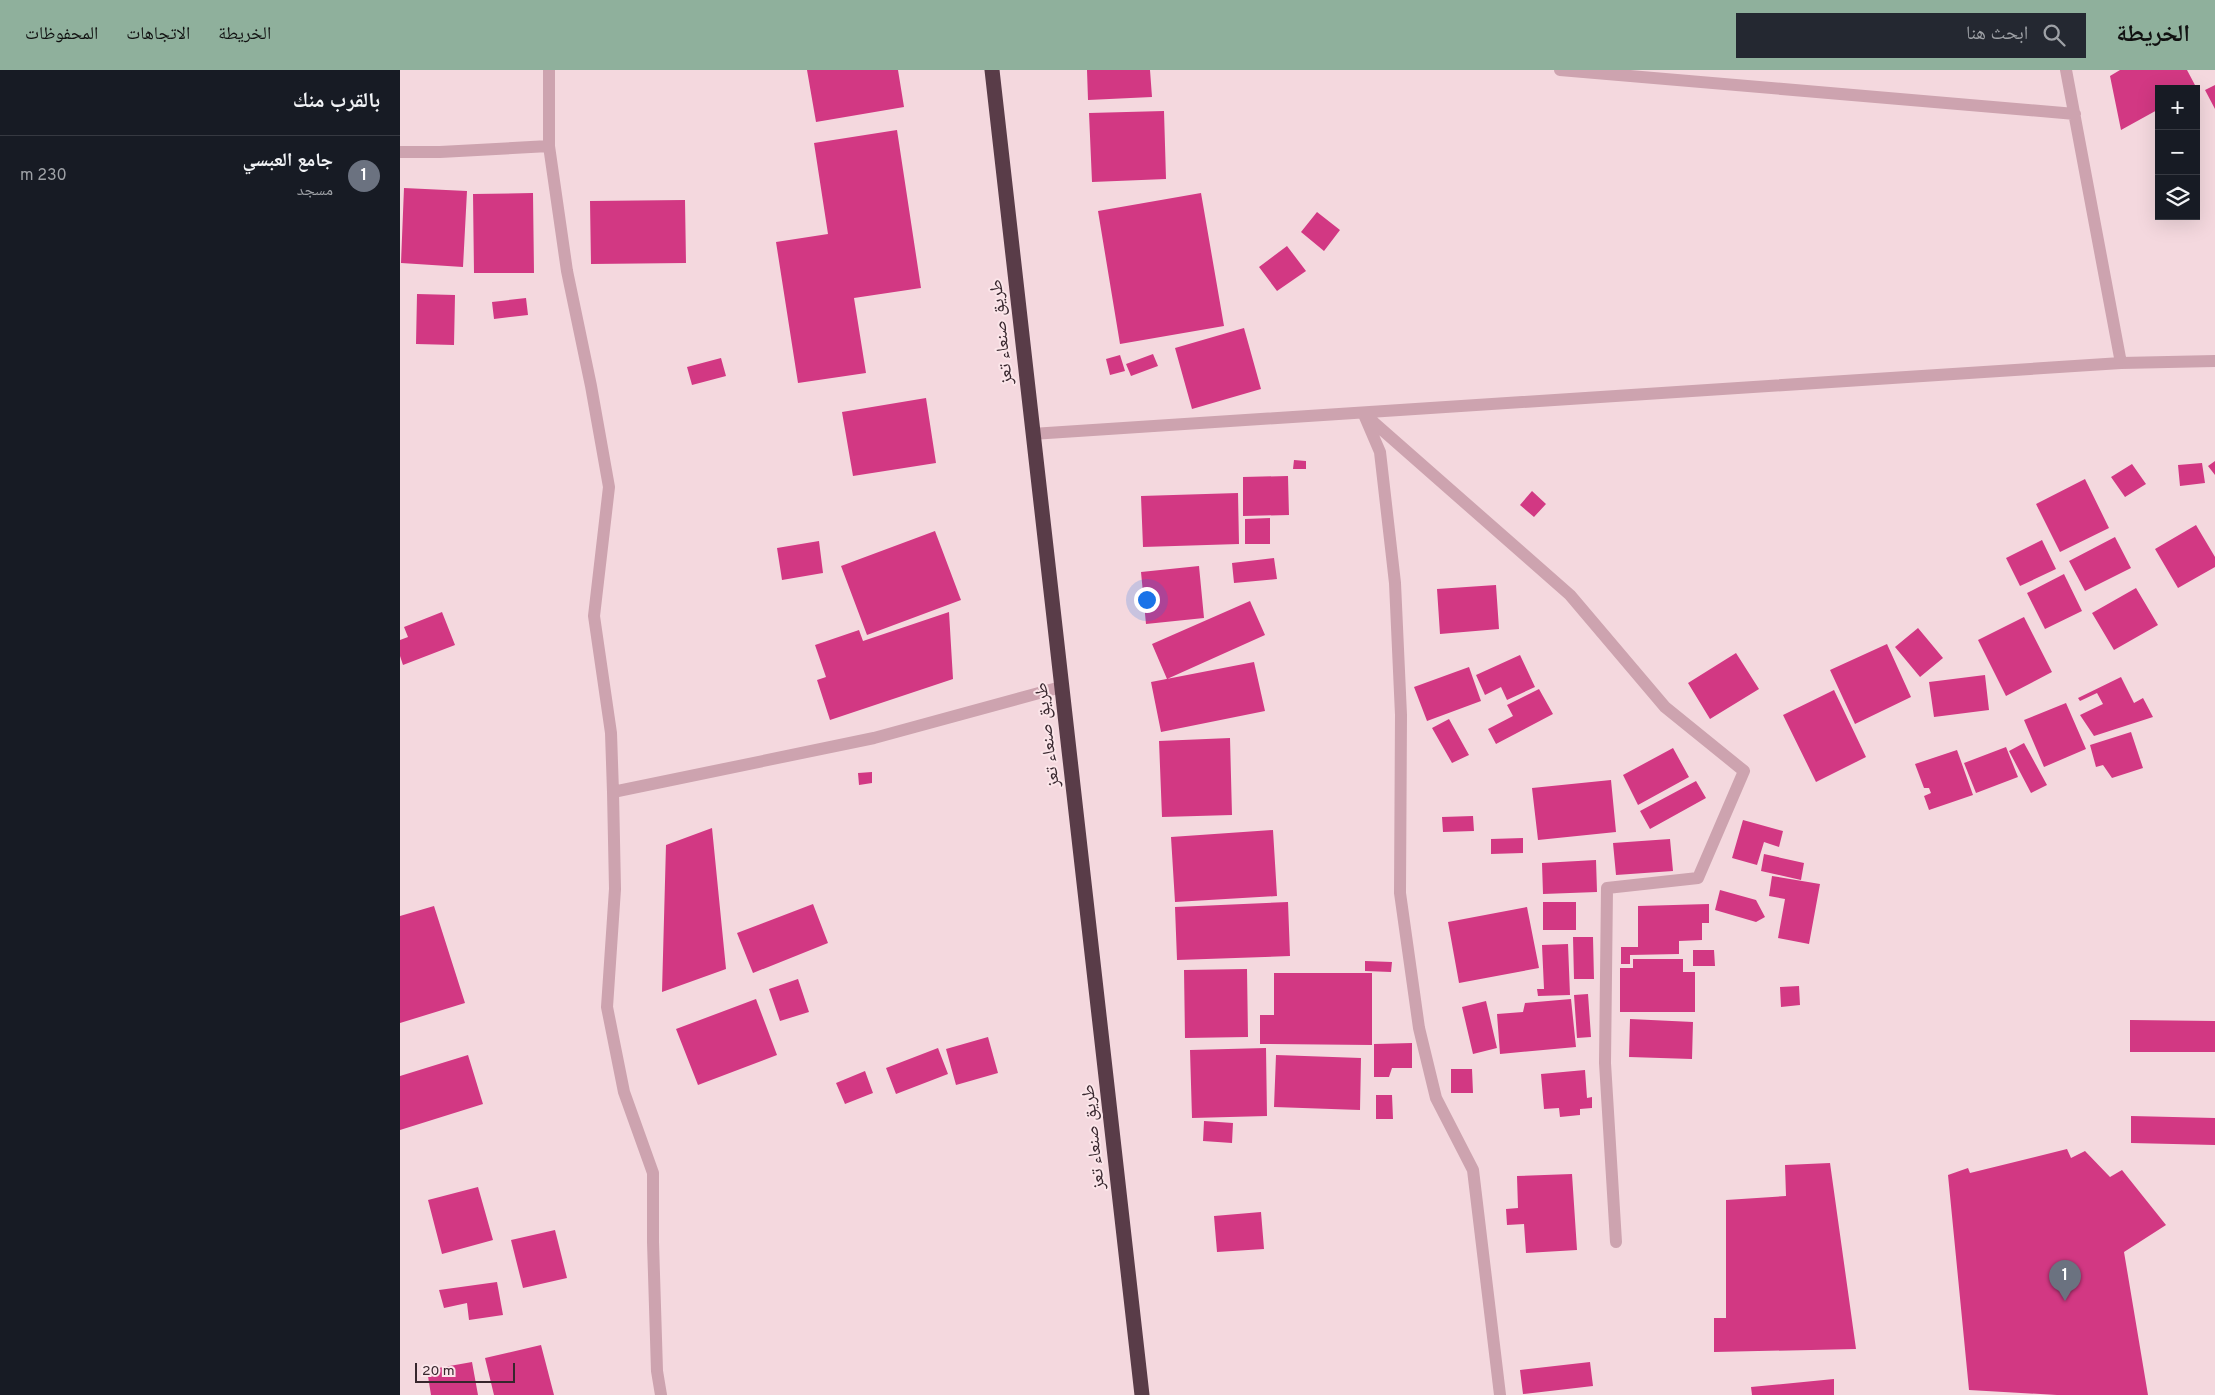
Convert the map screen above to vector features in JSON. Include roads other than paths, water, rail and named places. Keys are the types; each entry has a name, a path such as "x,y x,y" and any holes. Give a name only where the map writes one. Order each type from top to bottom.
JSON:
{"highway":[{"name":"طريق صنعاء تعز","path":"992,70 1142,1395"}],"street":[{"path":"549,70 549,146 567,271 592,386 609,487 594,616 611,734 613,792 615,889 607,1007 624,1092 653,1172 653,1242 658,1371 661,1395"},
{"path":"1560,70 2075,114"},
{"path":"2066,70 2121,363"},
{"path":"400,152 440,152 549,146"},
{"path":"1032,434 2121,363 2215,362"},
{"path":"1363,413 1570,595 1665,707 1744,771 1698,878 1608,888 1605,1063 1616,1242"},
{"path":"1363,413 1380,452 1395,583 1401,715 1400,893 1404,922 1419,1028 1436,1098 1473,1170 1500,1395"},
{"path":"613,792 874,738 1061,687"}],"place":[{"name":"جامع العبسي","path":"2065,1301"}]}
